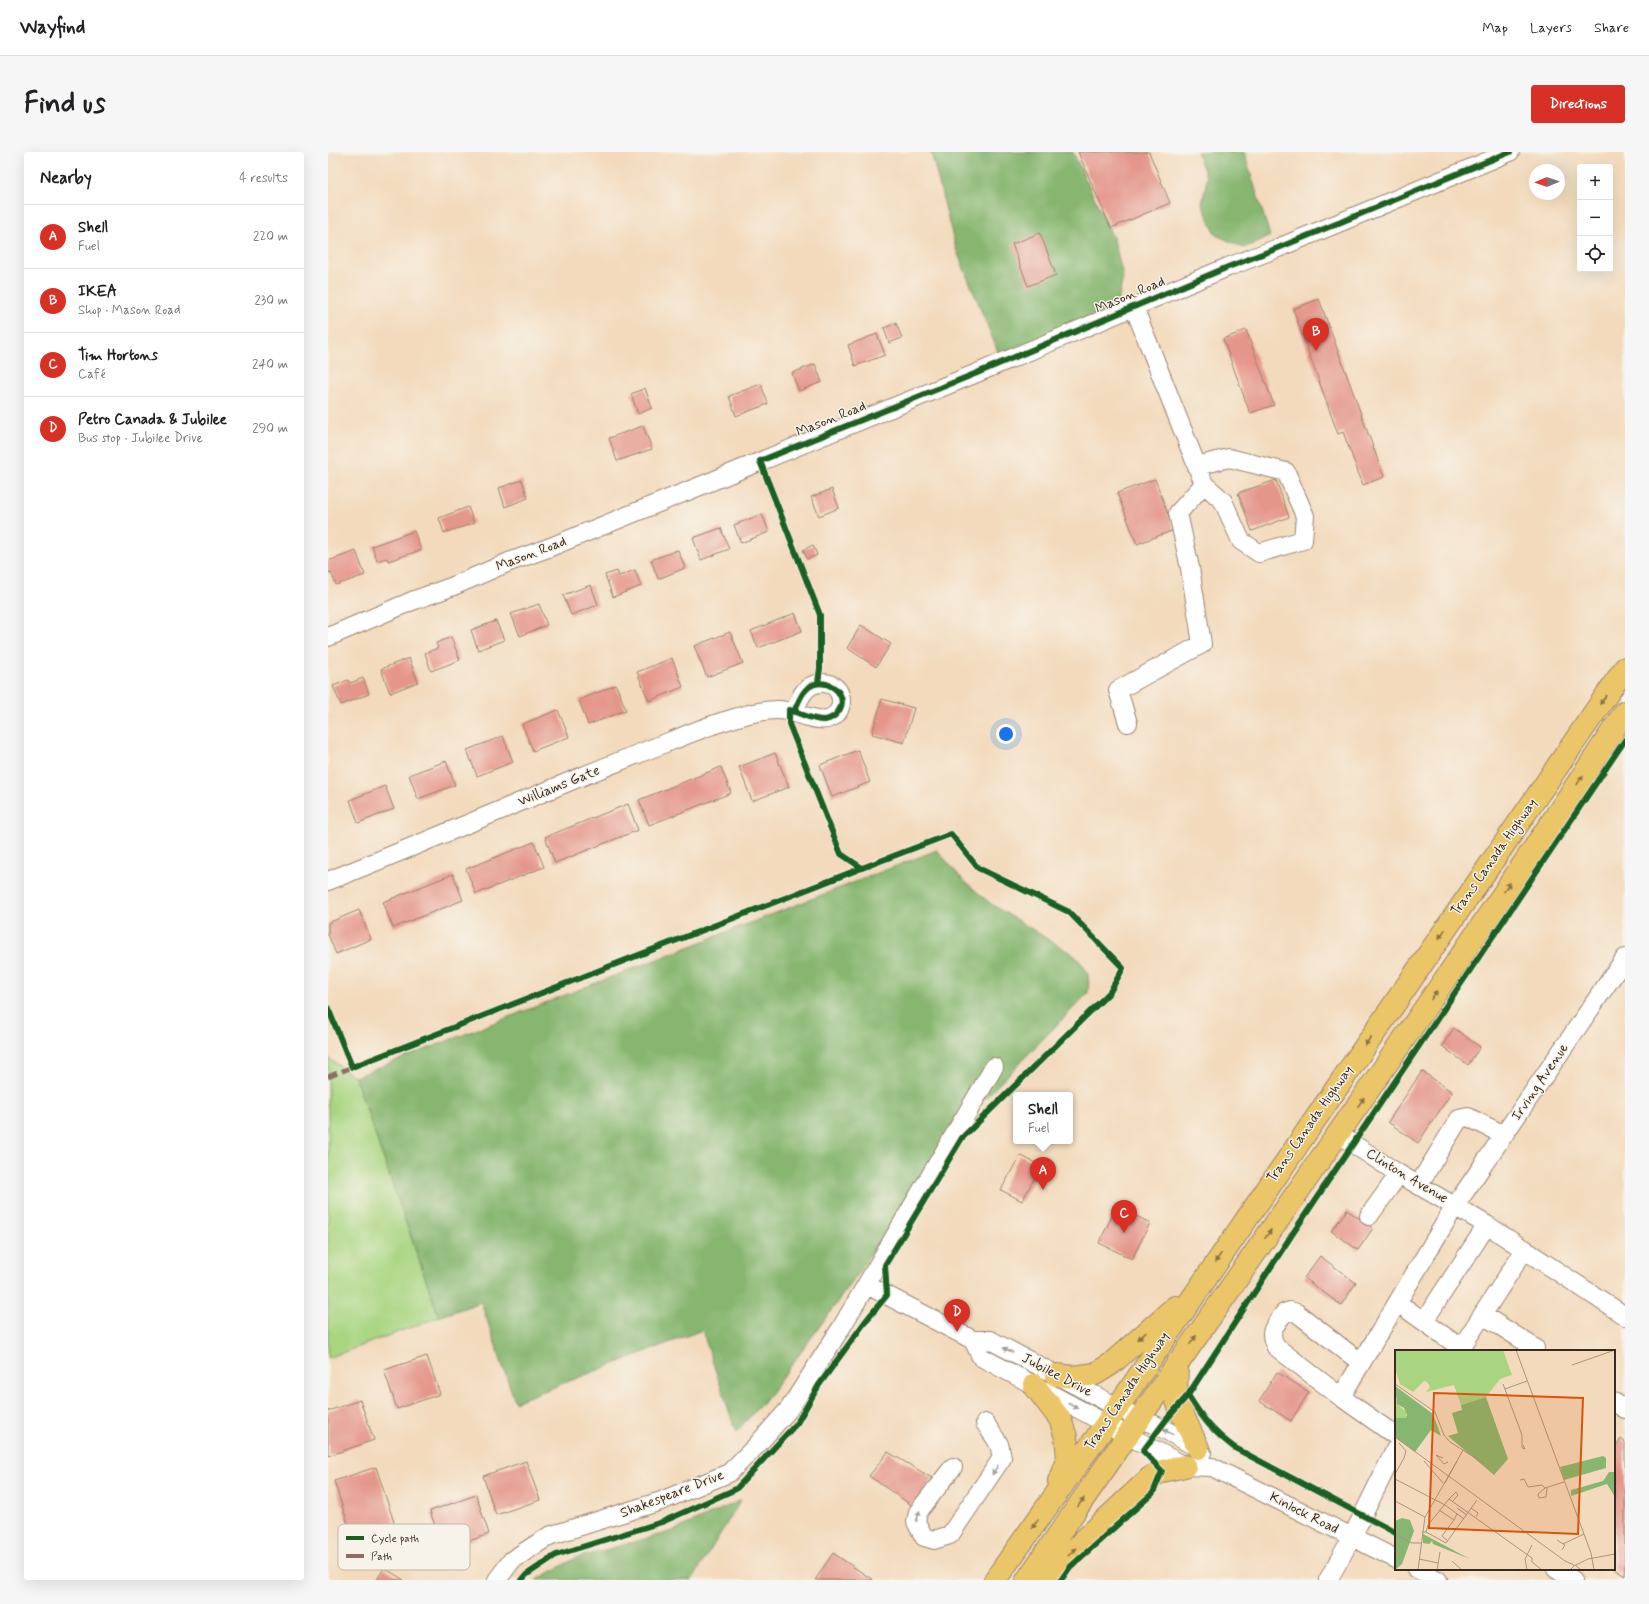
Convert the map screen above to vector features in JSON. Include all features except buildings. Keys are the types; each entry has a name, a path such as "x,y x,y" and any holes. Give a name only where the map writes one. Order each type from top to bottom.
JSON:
{"highway":[{"name":"Trans Canada Highway","path":"995,1580 1111,1415 1625,668"},
{"name":"Trans Canada Highway","path":"1027,1580 1338,1134 1568,798 1625,712"},
{"path":"1056,1375 1074,1377 1095,1374 1111,1364 1202,1282"},
{"path":"1177,1364 1176,1398 1198,1448"},
{"path":"1034,1385 1060,1419 1066,1437 1068,1457 1051,1501"},
{"path":"1045,1580 1083,1541 1150,1478 1162,1471 1185,1466"}],"street":[{"name":"Mason Road","path":"328,637 412,601 548,548 956,382 1510,152"},
{"path":"1134,307 1204,484 1223,501 1241,541 1259,553 1303,540 1305,516 1286,472 1229,458 1197,466"},
{"path":"1128,723 1118,690 1202,644 1190,568 1178,513 1204,484"},
{"name":"Williams Gate","path":"328,881 705,727 725,720 761,712 776,710 794,712"},
{"name":"Irving Avenue","path":"1341,1397 1360,1362 1398,1303 1455,1206 1625,958"},
{"name":"Shakespeare Drive","path":"497,1580 512,1560 549,1536 661,1501 729,1473 789,1409 867,1284 994,1068"},
{"path":"1418,1184 1459,1119 1468,1117 1504,1135"},
{"name":"Clinton Avenue","path":"1338,1134 1400,1174 1488,1225 1625,1316"},
{"path":"1369,1216 1400,1174"},
{"path":"1424,1321 1488,1225"},
{"path":"1398,1303 1460,1349 1525,1249"},
{"name":"Jubilee Drive","path":"867,1284 973,1340 990,1340 1056,1375 1111,1415"},
{"path":"1360,1362 1297,1313 1290,1311 1284,1313 1272,1331 1271,1339 1276,1347 1341,1397 1395,1435"},
{"path":"1483,1315 1536,1350"},
{"name":"Jubilee Drive","path":"973,1340 981,1357 1034,1385 1111,1415 1133,1427"},
{"path":"1615,1403 1625,1409"},
{"path":"953,1467 918,1512 916,1522 924,1537 934,1540 950,1535 1002,1458 999,1444 985,1423"},
{"name":"Kinlock Road","path":"1133,1427 1160,1427 1198,1448 1212,1467"},
{"name":"Kinlock Road","path":"1133,1427 1185,1466 1212,1467 1395,1558"},
{"path":"1328,1580 1352,1537 1395,1450"},
{"path":"1418,1570 1438,1580"},
{"path":"1558,1570 1573,1580"}],"green space":[{"path":"931,152 1073,152 1114,240 1123,277 1117,306 999,354 956,249"},
{"path":"1197,152 1244,152 1270,236 1244,248 1216,235 1202,204 1207,179"},
{"path":"937,850 962,879 991,904 1075,956 1083,965 1087,973 1089,981 1088,993 949,1135 854,1279 771,1393 736,1432 702,1330 515,1402 481,1302 439,1317 355,1077"},
{"path":"328,1058 355,1077 439,1317 328,1358"},
{"path":"741,1500 692,1580 536,1580 576,1558 673,1531"}],"marked path":[{"path":"328,1077 352,1067"}],"cycle path":[{"path":"818,683 820,668 820,615 760,461 977,373 1228,267 1278,248 1510,152"},
{"path":"522,1580 526,1575 556,1555 662,1522 736,1489 797,1423 819,1385 865,1322 887,1295 885,1265 962,1138 1110,992 1123,968 1069,912 978,868 951,834 862,868 841,854 789,724 789,710 794,711 798,713 812,718 820,720 827,720 833,717 836,715 841,705 841,697 838,691 832,687 818,683 810,686 804,692 797,704 796,707 795,709 794,712"},
{"path":"1061,1580 1070,1567 1153,1493 1162,1471 1143,1451 1166,1420 1188,1395 1293,1233 1625,740"},
{"path":"328,1008 352,1067 862,868"},
{"path":"1188,1395 1208,1424 1235,1448 1395,1532"}],"place":[{"name":"IKEA","path":"1316,351"},
{"name":"Shell","path":"1043,1190"},
{"name":"Tim Hortons","path":"1124,1233"},
{"name":"Petro Canada & Jubilee","path":"957,1332"}]}
